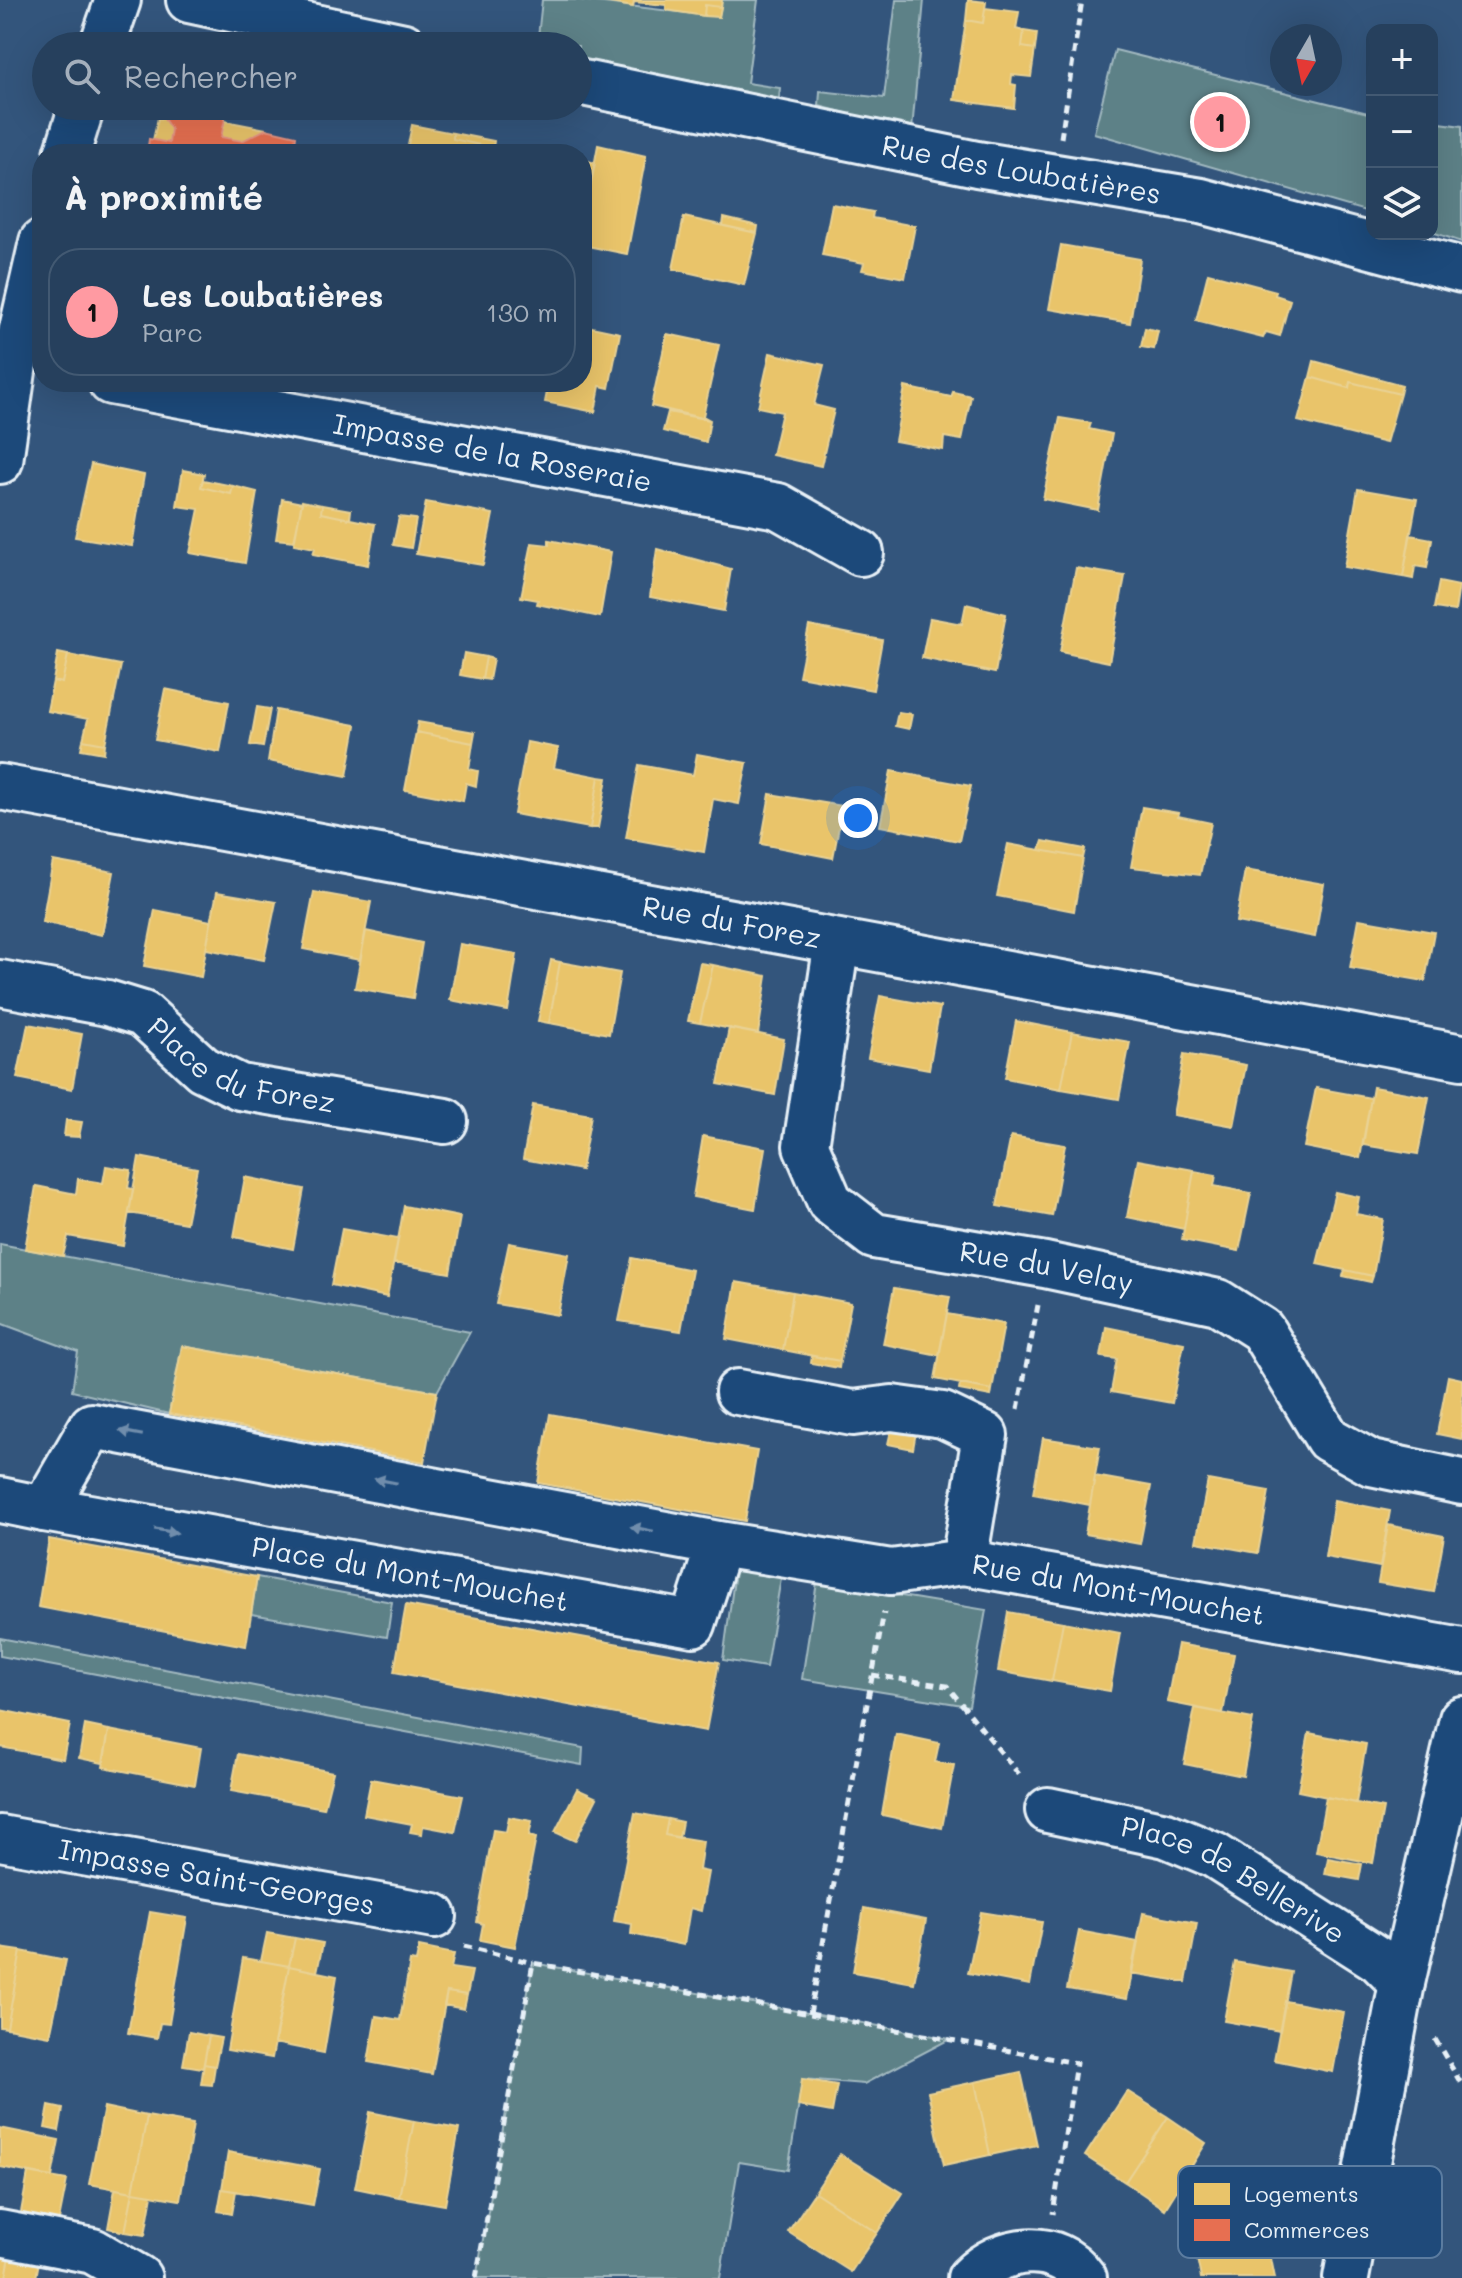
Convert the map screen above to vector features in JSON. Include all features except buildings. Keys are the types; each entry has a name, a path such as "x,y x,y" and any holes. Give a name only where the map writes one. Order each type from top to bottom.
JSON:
{"street":[{"path":"107,32 118,0"},
{"path":"189,0 339,32"},
{"name":"Rue des Loubatières","path":"592,85 1056,178 1201,201 1462,270"},
{"path":"70,144 78,120"},
{"path":"0,461 32,295"},
{"name":"Impasse de la Roseraie","path":"165,392 778,506 861,553"},
{"name":"Rue du Forez","path":"0,787 1462,1057"},
{"name":"Rue du Velay","path":"837,942 806,1146 830,1202 874,1236 1045,1265 1218,1302 1262,1330 1328,1439 1371,1463 1462,1482"},
{"name":"Place du Forez","path":"0,983 107,1003 143,1014 203,1069 240,1087 445,1121"},
{"path":"738,1392 853,1413 892,1408 943,1415 985,1435"},
{"path":"44,1509 92,1426 719,1544 891,1572 964,1562"},
{"name":"Rue du Mont-Mouchet","path":"985,1435 964,1562 1462,1651"},
{"name":"Place du Mont-Mouchet","path":"0,1500 693,1624 719,1544"},
{"path":"1367,2166 1402,1983 1448,1842 1462,1719"},
{"name":"Place de Bellerive","path":"1048,1810 1166,1835 1214,1855 1379,1960 1402,1983"},
{"name":"Impasse Saint-Georges","path":"0,1838 434,1916"},
{"path":"0,2233 93,2251 139,2278"},
{"path":"970,2278 984,2264 1007,2253 1032,2250 1048,2254 1079,2270 1084,2278"},
{"path":"1346,2278 1350,2258"}],"path":[{"path":"1056,178 1082,0"},
{"path":"985,1435 1016,1419 1045,1265"},
{"path":"810,2014 891,1572"},
{"path":"872,1675 947,1686 1048,1810"},
{"path":"434,1916 452,1943 533,1963 1076,2063 1048,2254"},
{"path":"476,2278 533,1963"}],"green space":[{"path":"542,0 579,0 719,17 722,0 758,0 747,83 780,88 779,99 592,61 592,32 539,32"},
{"path":"896,0 924,0 912,130 819,106 820,91 884,98"},
{"path":"1115,50 1270,89 1270,96 1300,96 1366,113 1366,211 1094,133"},
{"path":"1438,123 1462,126 1462,242 1438,234"},
{"path":"0,1244 470,1332 437,1392 182,1346 169,1414 72,1391 78,1352 0,1323"},
{"path":"736,1564 782,1572 766,1667 723,1660"},
{"path":"257,1577 392,1602 387,1637 251,1614"},
{"path":"817,1582 986,1610 969,1706 802,1679"},
{"path":"0,1638 583,1748 582,1765 0,1656"},
{"path":"533,1963 950,2039 864,2084 803,2079 788,2170 739,2162 720,2278 476,2278"}],"place":[{"name":"Les Loubatières","path":"1220,122"}]}
